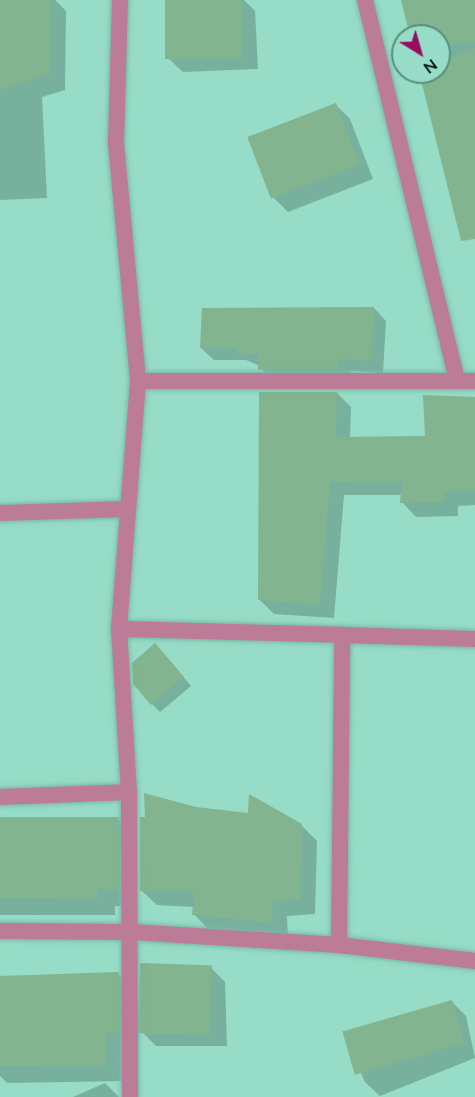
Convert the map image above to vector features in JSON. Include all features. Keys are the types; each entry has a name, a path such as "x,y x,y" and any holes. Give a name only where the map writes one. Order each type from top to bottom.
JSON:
{"street":[{"path":"120,0 116,143 138,381 119,629 129,792 132,932 130,1097"},
{"path":"365,0 457,381"},
{"path":"138,381 475,381"},
{"path":"0,513 128,509"},
{"path":"119,629 475,639"},
{"path":"339,945 342,635"},
{"path":"0,797 129,792"},
{"path":"0,931 132,932 339,945 475,961"}],"building":[{"path":"0,0 50,0 50,74 0,90"},
{"path":"165,0 242,0 242,59 165,59"},
{"path":"401,0 475,0 475,43 451,44 451,24 407,24"},
{"path":"475,48 475,239 461,241 422,84 451,84 451,58"},
{"path":"336,103 360,165 271,199 247,137"},
{"path":"374,307 371,361 339,359 338,370 258,370 258,354 237,353 237,348 200,348 202,308"},
{"path":"259,392 337,392 336,437 425,436 423,395 475,397 475,491 445,492 444,502 400,503 402,481 330,482 320,605 258,600"},
{"path":"155,643 184,677 151,705 133,684 132,663"},
{"path":"144,793 196,807 248,813 249,794 302,824 300,899 272,901 273,923 192,915 194,892 140,891 140,817 145,817"},
{"path":"0,817 119,817 119,890 98,889 98,899 0,898"},
{"path":"140,963 212,966 210,1035 138,1033"},
{"path":"119,972 119,1033 107,1033 106,1065 0,1066 0,976"},
{"path":"452,1000 464,1043 355,1075 342,1031"}]}
